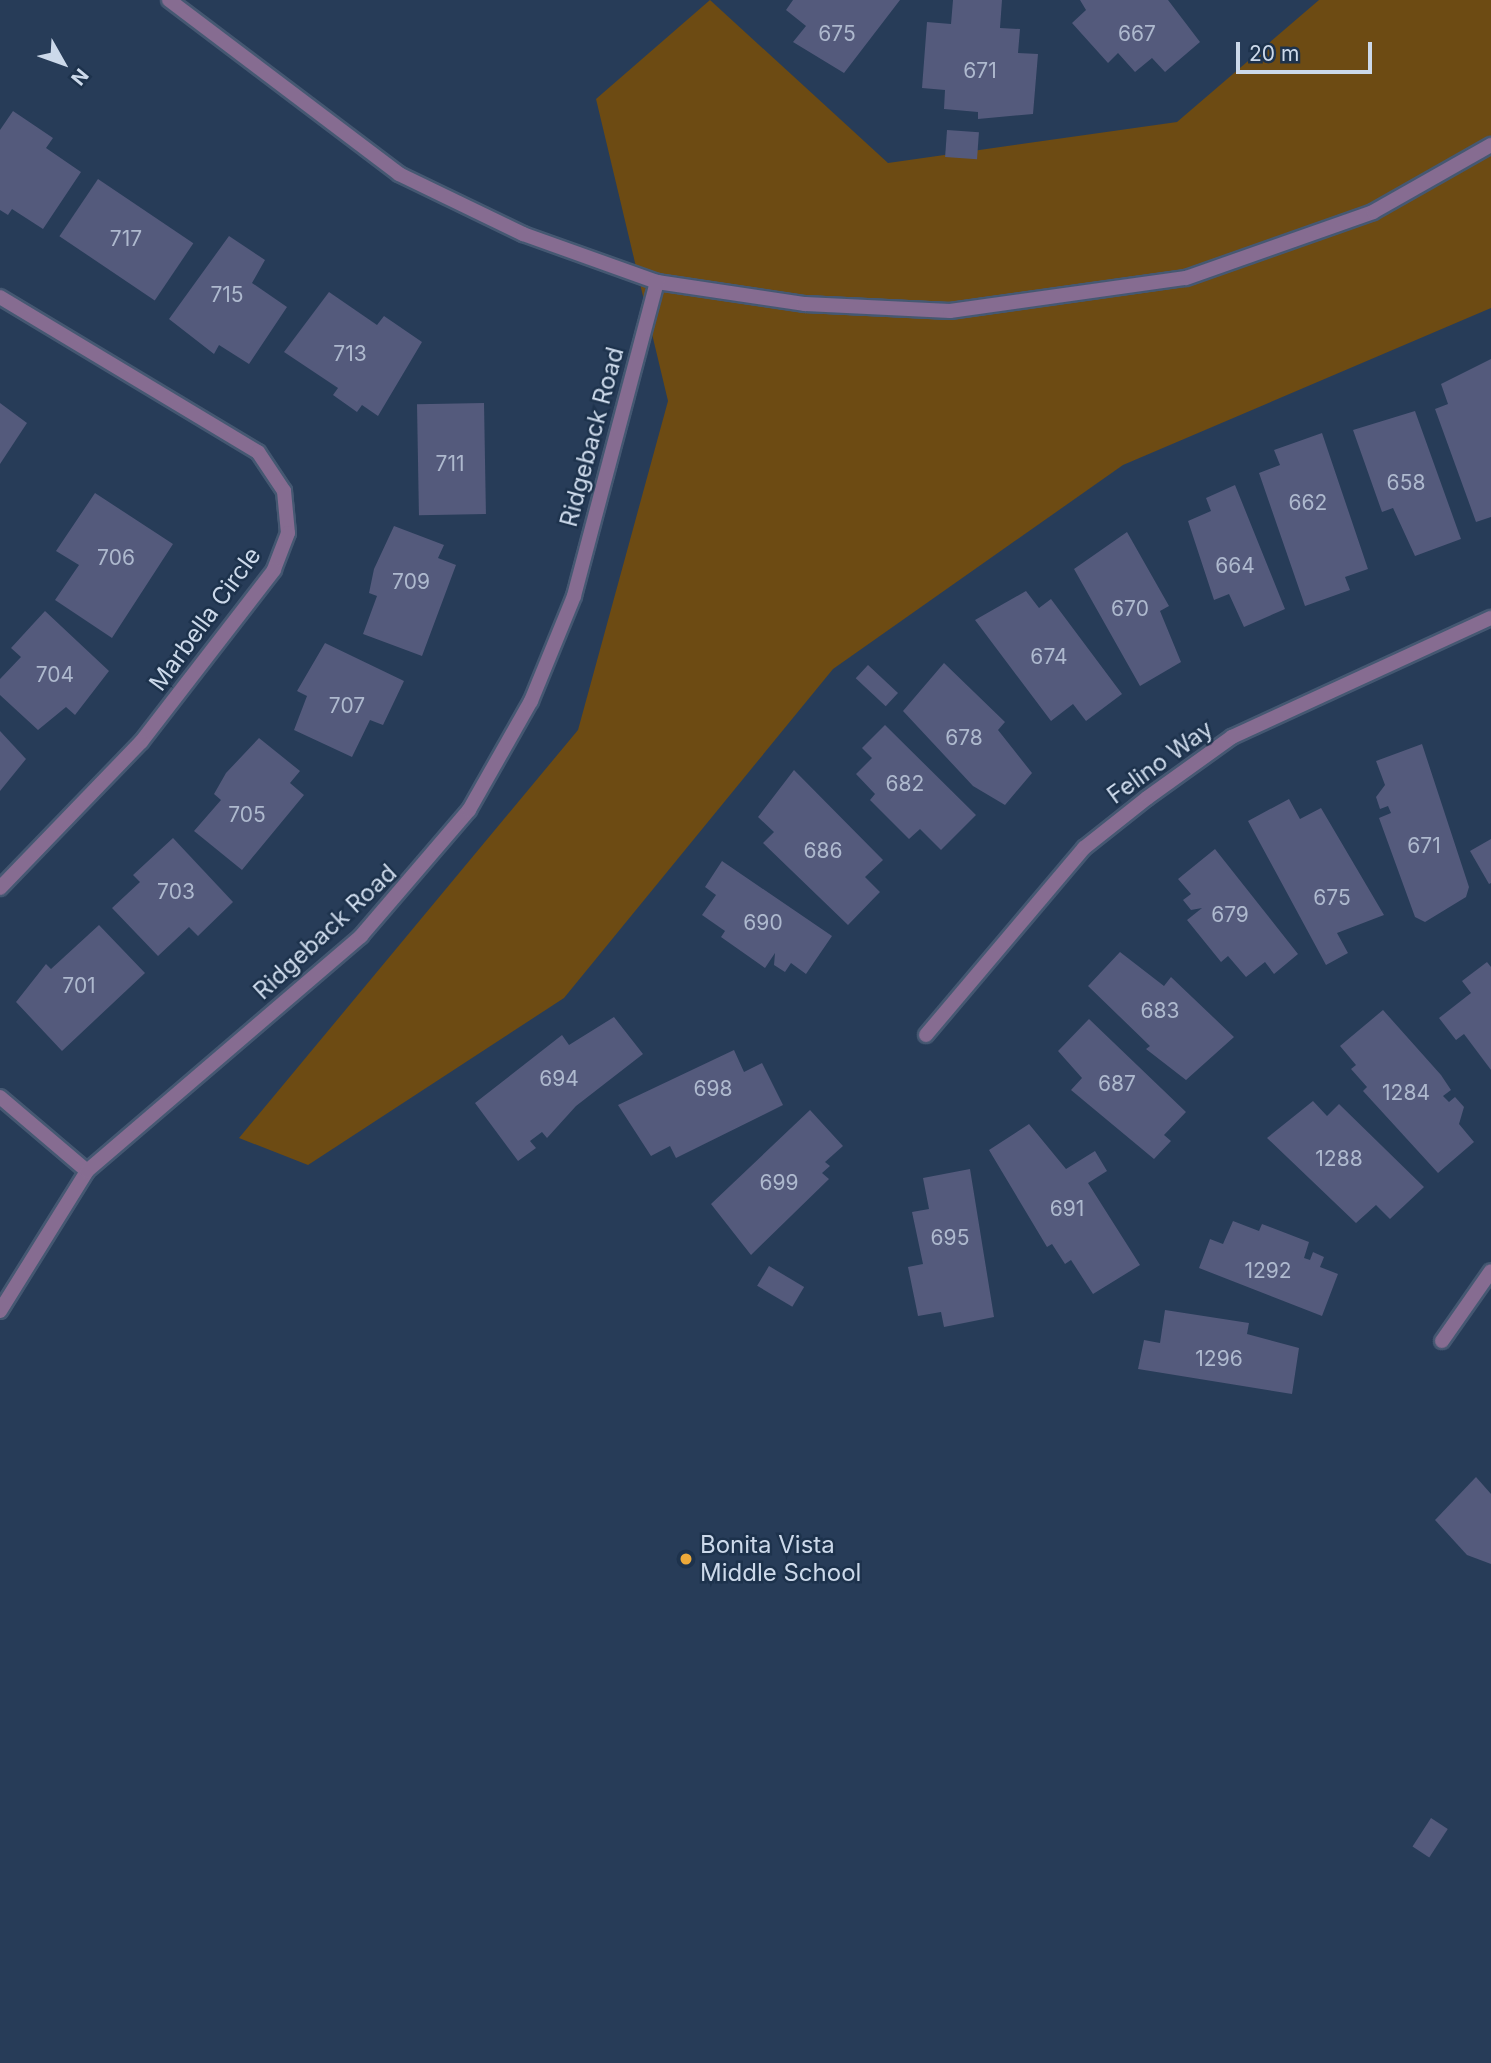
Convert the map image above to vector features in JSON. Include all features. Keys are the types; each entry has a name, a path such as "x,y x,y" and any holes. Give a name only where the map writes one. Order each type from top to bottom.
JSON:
{"street":[{"path":"169,0 399,174 523,234 657,282 804,304 950,311 1186,278 1373,212 1491,145"},
{"name":"Ridgeback Road","path":"0,1311 87,1171 361,936 470,810 531,701 574,596 657,282"},
{"name":"Marbella Circle","path":"0,297 258,452 284,491 288,533 274,570 141,742 0,888"},
{"name":"Felino Way","path":"926,1035 1084,848 1147,798 1232,737 1491,618"},
{"path":"0,1097 87,1171"},
{"path":"1442,1341 1491,1271"}],"shaded area":[{"path":"710,0 888,163 1177,122 1319,0 1491,0 1491,308 1123,465 833,669 564,998 308,1165 239,1138 578,730 668,401 596,99"}],"building":[{"path":"793,0 900,0 844,73 793,42 806,26 786,10"},
{"path":"953,0 1002,0 1000,28 1020,29 1018,53 1038,54 1033,114 978,119 978,112 944,109 945,90 922,88 927,22 951,24"},
{"path":"1080,0 1168,0 1200,42 1165,72 1152,58 1135,72 1118,53 1108,63 1072,23 1086,10"},
{"path":"13,111 53,138 46,148 81,172 43,229 12,209 8,215 0,210 0,130"},
{"path":"947,130 979,132 977,159 945,157"},
{"path":"98,179 193,243 155,301 59,236"},
{"path":"229,236 265,260 252,283 287,307 249,364 219,345 214,354 169,319"},
{"path":"329,292 377,325 384,316 422,342 378,416 362,405 357,412 333,395 338,388 284,352"},
{"path":"1491,359 1491,517 1476,522 1435,409 1448,404 1441,384"},
{"path":"0,403 27,423 0,464"},
{"path":"484,403 486,514 419,515 417,404"},
{"path":"1415,411 1461,539 1415,556 1393,508 1382,512 1353,430"},
{"path":"1322,433 1368,569 1345,577 1350,590 1305,606 1259,473 1280,465 1274,450"},
{"path":"1235,485 1285,609 1244,627 1229,594 1214,600 1188,521 1211,511 1206,498"},
{"path":"95,493 173,544 112,638 55,600 79,565 56,551"},
{"path":"394,526 444,545 438,558 456,565 422,656 363,634 377,596 369,593 374,569"},
{"path":"1127,532 1169,606 1160,611 1181,662 1140,686 1074,569"},
{"path":"1026,591 1039,608 1051,599 1122,694 1086,721 1073,704 1051,721 975,620"},
{"path":"45,611 109,671 75,715 66,707 38,730 0,695 0,679 21,657 11,648"},
{"path":"325,643 404,681 383,725 370,720 352,757 294,730 307,696 297,691"},
{"path":"944,663 1005,722 998,730 1032,773 1005,805 973,786 903,711"},
{"path":"868,665 898,693 886,706 856,678"},
{"path":"885,725 976,815 941,850 920,829 909,839 870,800 875,794 856,774 872,758 862,748"},
{"path":"0,731 26,759 0,791"},
{"path":"259,738 300,771 290,783 304,795 242,870 194,831 221,800 214,794 226,773"},
{"path":"1422,744 1469,887 1466,897 1425,922 1415,917 1379,818 1391,813 1388,806 1380,809 1376,797 1385,785 1376,761"},
{"path":"794,770 883,860 865,877 880,892 848,925 763,843 774,832 758,817"},
{"path":"1289,799 1300,819 1321,808 1384,915 1337,933 1348,953 1326,965 1248,821"},
{"path":"173,838 233,902 198,936 189,927 158,956 112,908 140,882 133,875"},
{"path":"1491,839 1491,883 1489,884 1470,851"},
{"path":"1215,849 1298,954 1274,974 1265,962 1246,977 1228,956 1221,962 1187,920 1202,908 1191,910 1183,900 1191,894 1178,879"},
{"path":"722,861 832,936 806,974 791,963 785,972 774,965 775,953 765,968 721,937 725,931 702,915 716,895 705,887"},
{"path":"99,925 145,973 62,1051 16,1002 46,964 51,969"},
{"path":"1120,952 1164,986 1171,977 1234,1037 1186,1080 1146,1049 1150,1046 1088,986"},
{"path":"1487,962 1491,967 1491,1070 1464,1034 1456,1040 1439,1018 1471,993 1462,981"},
{"path":"1383,1010 1441,1075 1451,1090 1443,1096 1449,1102 1455,1097 1464,1107 1459,1124 1474,1142 1438,1173 1363,1091 1367,1087 1351,1069 1356,1065 1340,1046"},
{"path":"614,1017 643,1054 576,1106 547,1138 542,1132 530,1141 536,1148 518,1161 475,1103 562,1035 569,1045"},
{"path":"1089,1019 1186,1112 1164,1135 1171,1141 1154,1159 1071,1090 1082,1078 1058,1051"},
{"path":"734,1050 744,1072 762,1063 783,1105 676,1158 670,1146 651,1156 618,1105"},
{"path":"1313,1101 1327,1116 1339,1104 1424,1187 1390,1219 1376,1205 1356,1223 1267,1138"},
{"path":"810,1110 843,1146 825,1162 830,1166 822,1173 829,1179 751,1255 711,1204"},
{"path":"1029,1124 1066,1169 1095,1151 1107,1171 1088,1183 1140,1265 1093,1294 1071,1260 1065,1264 1052,1244 1047,1247 989,1150"},
{"path":"970,1169 994,1317 944,1327 941,1312 918,1316 908,1267 923,1264 912,1212 929,1209 923,1178"},
{"path":"1233,1221 1259,1231 1262,1224 1309,1242 1304,1258 1310,1260 1313,1252 1324,1257 1320,1267 1338,1274 1322,1316 1199,1268 1210,1239 1223,1244"},
{"path":"769,1266 804,1287 792,1307 757,1286"},
{"path":"1165,1310 1249,1323 1247,1334 1299,1348 1292,1394 1138,1369 1144,1340 1160,1343"},
{"path":"1476,1477 1491,1494 1491,1564 1467,1555 1435,1520"},
{"path":"1431,1818 1448,1829 1429,1857 1412,1847"}],"place":[{"name":"Bonita Vista Middle School","path":"686,1559"}]}
